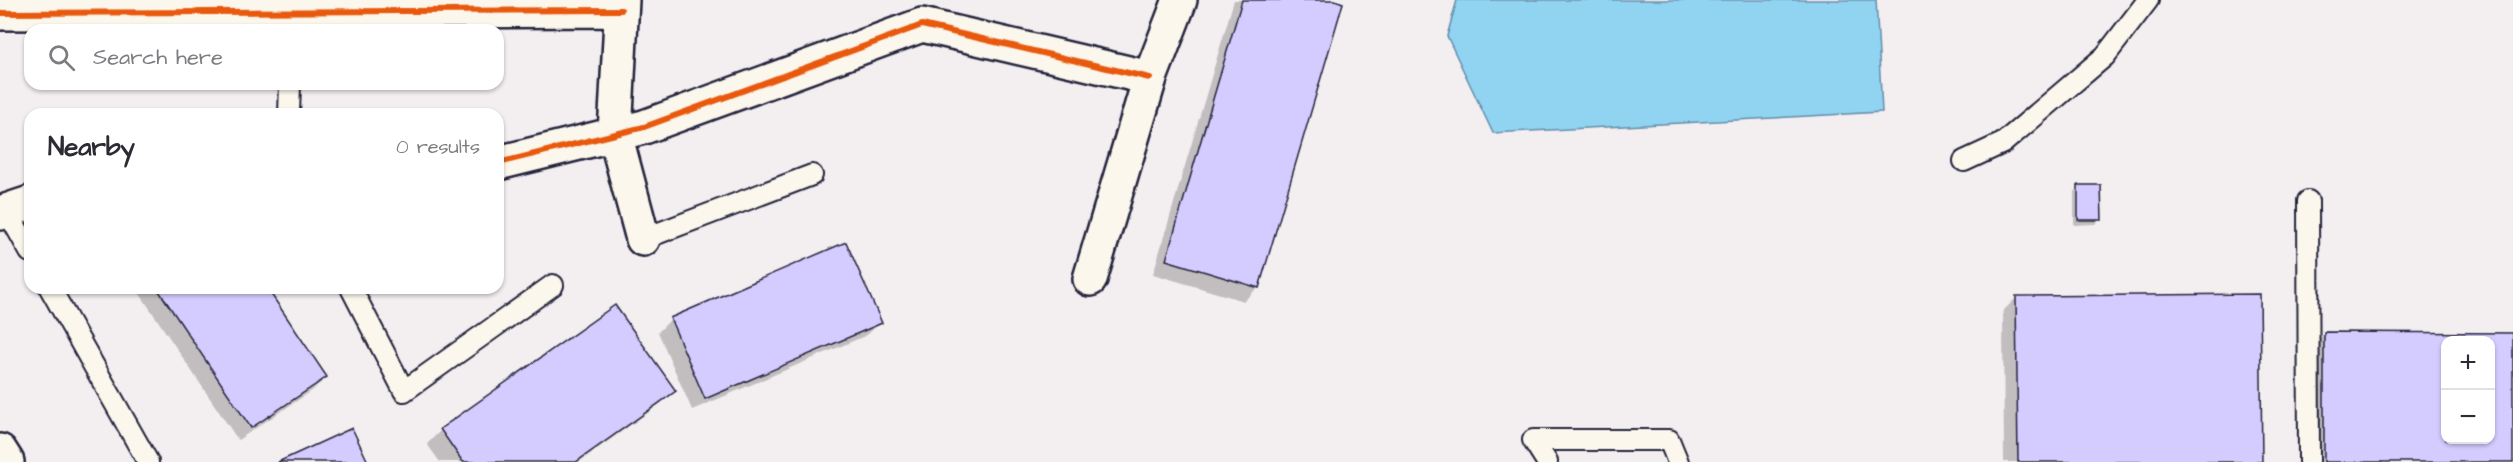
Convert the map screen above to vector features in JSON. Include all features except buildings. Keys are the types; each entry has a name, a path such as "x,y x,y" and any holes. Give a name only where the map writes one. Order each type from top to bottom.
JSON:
{"street":[{"path":"1090,279 1150,78 1180,0"},
{"path":"0,13 293,21 622,5 615,135 643,239"},
{"path":"504,162 644,127 922,25 1150,78"},
{"path":"0,452 7,462"}],"lane":[{"path":"1964,161 2003,142 2104,56 2148,0"},
{"path":"289,108 290,90"},
{"path":"643,239 812,175"},
{"path":"2308,201 2311,310 2309,462"},
{"path":"12,209 24,238"},
{"path":"354,294 404,391 553,285"},
{"path":"53,294 148,462"},
{"path":"1547,462 1533,440 1669,440 1678,462"}],"water":[{"path":"1457,0 1876,0 1882,112 1493,133 1447,36"}],"cycle path":[{"path":"0,13 621,10"},
{"path":"504,162 644,127 922,25 1150,78"}]}
